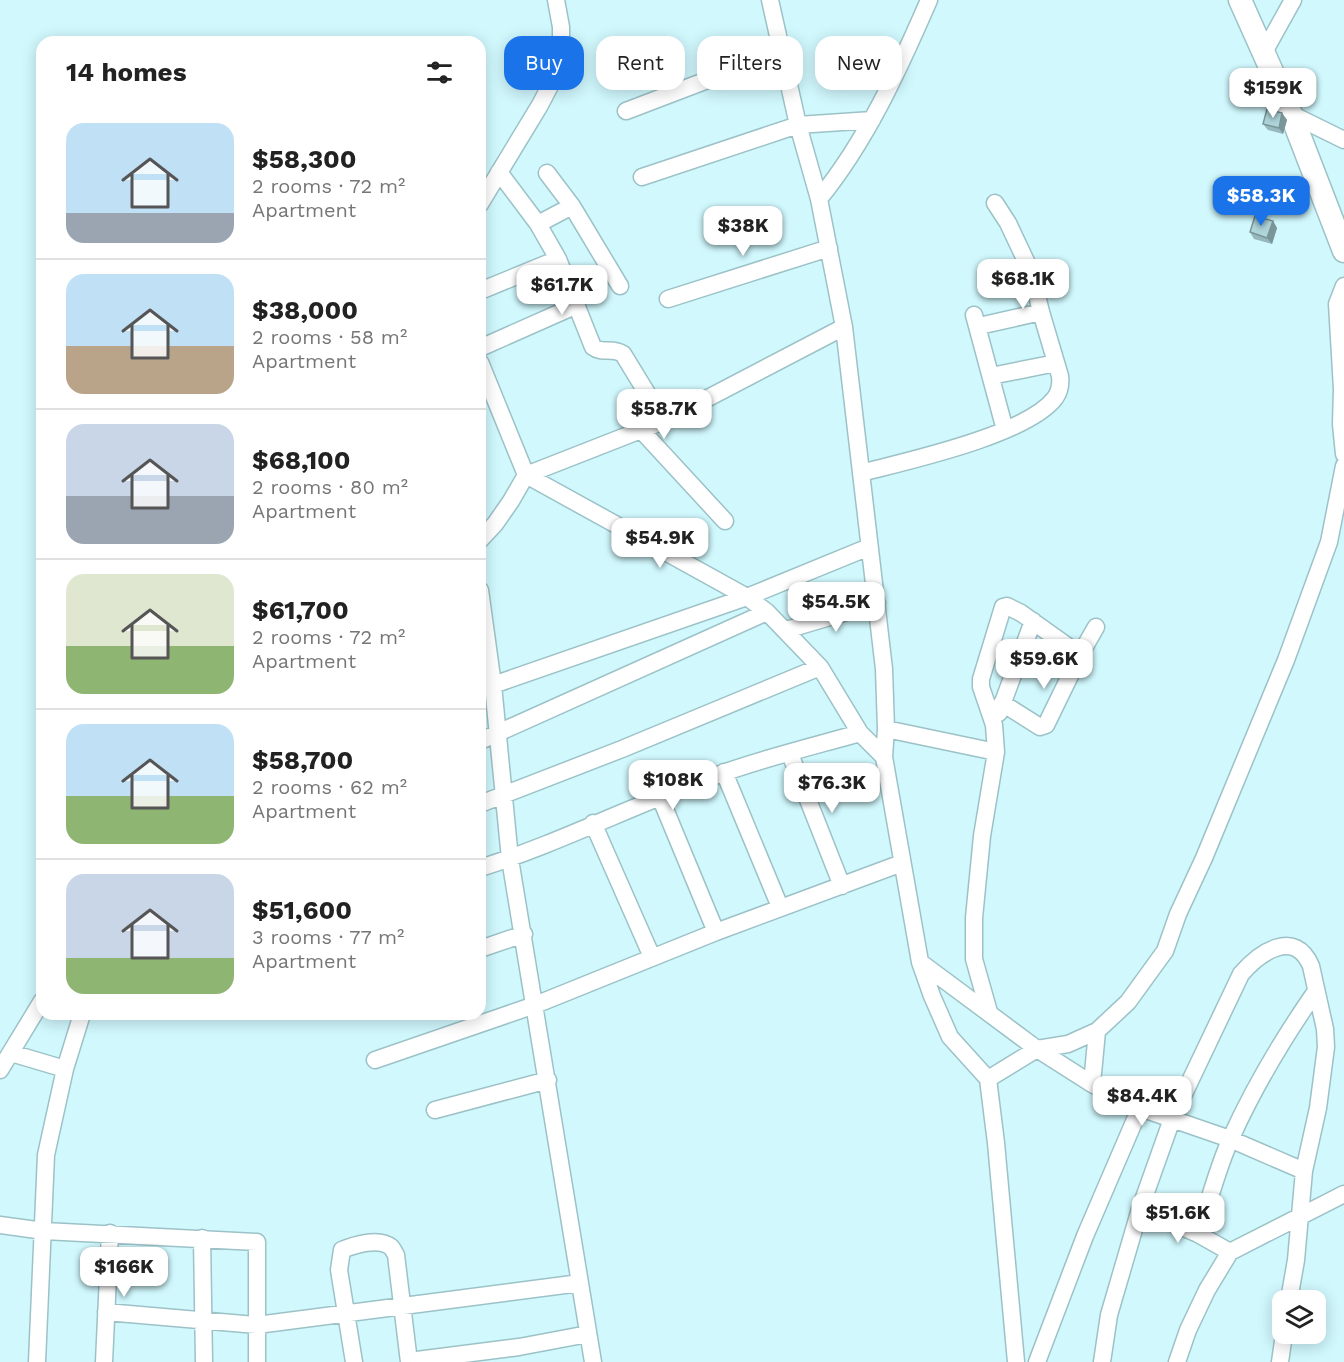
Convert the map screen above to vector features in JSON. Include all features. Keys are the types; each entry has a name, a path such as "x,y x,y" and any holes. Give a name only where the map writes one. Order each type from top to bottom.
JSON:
{"main road":[{"path":"1240,0 1291,114 1344,251"}],"street":[{"path":"486,194 554,78 561,51 561,27 556,0"},
{"path":"770,0 778,36"},
{"path":"819,199 840,173 872,120 929,0"},
{"path":"1264,52 1293,0"},
{"path":"626,111 697,84"},
{"path":"790,90 819,199 844,327 884,669 886,729 884,757 902,863 920,962 932,996 950,1037 988,1079 1017,1362"},
{"path":"1291,114 1344,140"},
{"path":"642,177 798,125 872,120"},
{"path":"499,172 538,224 558,259 593,347 598,351 615,350 623,354 664,421"},
{"path":"547,173 572,206 620,286"},
{"path":"861,473 967,444 1005,430 1032,418 1057,396 1060,376 1029,265 995,203"},
{"path":"538,224 572,206"},
{"path":"668,299 829,248"},
{"path":"486,289 558,259"},
{"path":"1344,286 1337,304 1344,454"},
{"path":"486,345 577,305"},
{"path":"1005,430 976,321 1041,312"},
{"path":"486,534 511,501 526,475 664,421 844,327"},
{"path":"991,376 1056,363"},
{"path":"486,377 526,475 747,597 767,612 820,667 860,732 884,757"},
{"path":"642,431 724,521"},
{"path":"988,1079 1037,1048 1068,1044 1096,1031 1128,1002 1165,951 1178,914 1286,660 1329,542 1344,466"},
{"path":"488,681 747,597 869,547"},
{"path":"786,630 877,603"},
{"path":"989,1012 974,959 974,918 981,836 996,753 994,725 981,687 981,679 1000,612 1007,606 1033,621 1080,655"},
{"path":"486,739 767,612"},
{"path":"994,725 1033,621"},
{"path":"1002,703 1043,727 1050,718 1096,627"},
{"path":"486,658 497,734 510,859 593,1362"},
{"path":"486,802 820,667"},
{"path":"886,729 996,753"},
{"path":"486,866 510,859 593,823 724,772 860,732"},
{"path":"790,753 842,886"},
{"path":"724,772 780,907"},
{"path":"660,797 716,932"},
{"path":"593,823 652,957"},
{"path":"375,1060 535,1005 780,907 902,863"},
{"path":"486,947 524,934"},
{"path":"1102,1362 1109,1315 1140,1209 1173,1119 1241,974 1249,964 1286,945 1294,946 1307,956 1325,1029 1326,1047 1318,1108 1304,1171 1290,1290"},
{"path":"920,962 1037,1048 1092,1084 1140,1108 1230,1139 1304,1171"},
{"path":"1198,1234 1230,1139 1270,1063 1316,991"},
{"path":"0,1070 36,1011"},
{"path":"38,1362 46,1155 65,1069 80,1020"},
{"path":"1092,1084 1096,1031"},
{"path":"11,1053 65,1069"},
{"path":"435,1110 548,1080"},
{"path":"1037,1362 1085,1236 1140,1108"},
{"path":"1177,1362 1188,1330 1207,1290 1230,1252 1344,1194"},
{"path":"1140,1209 1198,1234 1230,1252"},
{"path":"0,1225 44,1231 257,1242 257,1362"},
{"path":"104,1362 110,1233"},
{"path":"202,1238 204,1362"},
{"path":"354,1362 339,1270 342,1250 371,1243 390,1246 396,1255 409,1362 520,1354 588,1334"},
{"path":"106,1312 257,1325 580,1283"},
{"path":"1280,1362 1283,1344"}],"building":[{"path":"1267,109 1282,113 1279,128 1263,124"},
{"path":"1255,216 1273,221 1267,238 1250,232"}]}
